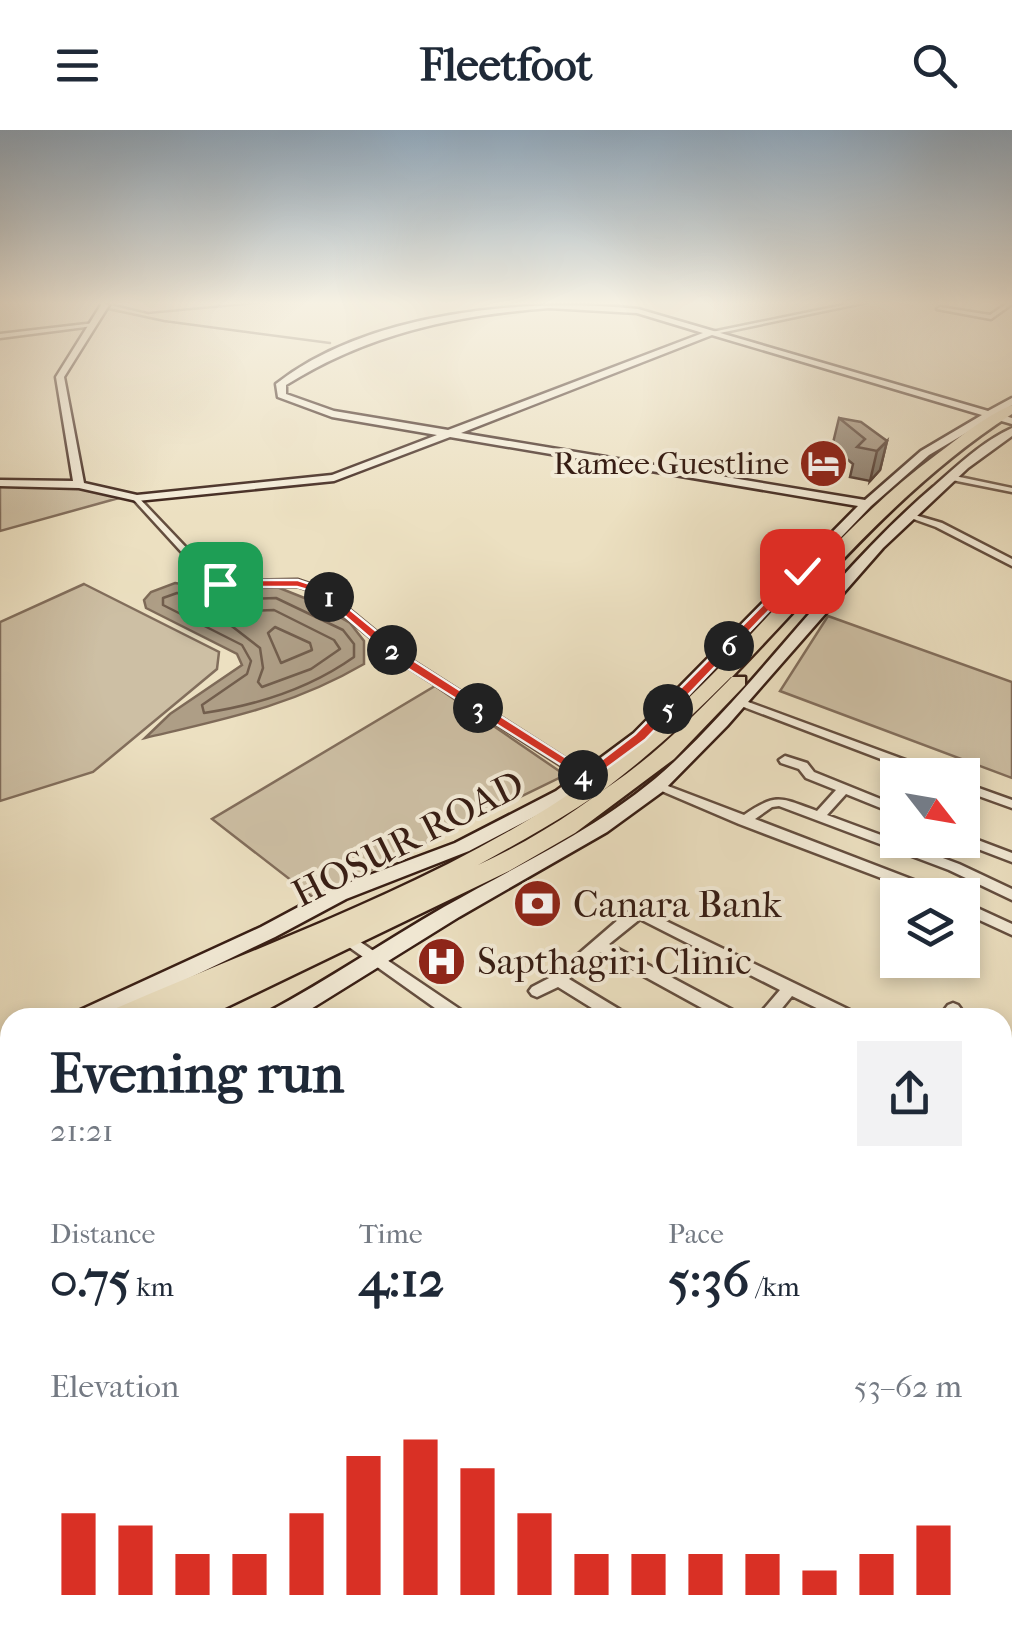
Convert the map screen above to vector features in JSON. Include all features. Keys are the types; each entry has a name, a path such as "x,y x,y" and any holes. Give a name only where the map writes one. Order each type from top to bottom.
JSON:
{"highway":[{"name":"HOSUR ROAD","path":"144,1008 394,895 525,830 636,756 676,710 924,468 1007,417"},
{"name":"HOSUR ROAD","path":"199,1008 567,828 647,770 690,731 838,570 944,466 1007,417"}],"street":[{"path":"63,373 60,378 79,485"},
{"path":"296,373 281,384 281,395 332,414 867,504"},
{"path":"0,483 79,485 137,498 334,478 605,373"},
{"path":"851,373 1007,417"},
{"path":"292,1008 598,832 678,768 911,515 1007,417"},
{"path":"105,1008 268,932 339,894 462,847 562,795 676,710 867,504 925,453 1007,417"},
{"path":"951,475 1012,488"},
{"path":"137,498 212,580 232,584 298,583 322,591 404,660 588,777"},
{"path":"911,515 1012,563"},
{"path":"740,702 889,758"},
{"path":"785,760 880,803"},
{"path":"656,786 895,878"},
{"path":"818,818 845,788"},
{"path":"980,792 1012,804"},
{"path":"744,821 776,801 954,867 1012,894"},
{"path":"980,845 1012,858"},
{"path":"536,991 558,980 631,916 641,914 831,1008"},
{"path":"980,915 1012,930"},
{"path":"347,938 446,1008"},
{"path":"599,945 716,1008"},
{"path":"558,980 604,1008"},
{"path":"773,1008 790,988"}],"shaded area":[{"path":"0,485 76,487 119,498 0,531"},
{"path":"84,584 219,652 217,669 93,772 0,801 0,622"},
{"path":"828,616 1012,682 1012,778 980,766 980,758 959,758 780,691"},
{"path":"435,686 565,775 314,898 212,819"}],"water":[{"path":"175,583 220,590 277,587 312,601 350,623 364,641 364,664 284,701 145,738 170,714 242,665 237,654 146,608 144,600 151,592"}],"building":[{"path":"839,418 861,422 887,441 877,451 857,447 865,439"}],"place":[{"name":"Ramee Guestline","path":"824,463"},
{"name":"Canara Bank","path":"538,904"},
{"name":"Sapthagiri Clinic","path":"442,961"}],"route":[{"path":"220,584 298,583 322,591 404,660 588,777 640,737 802,571"}]}
